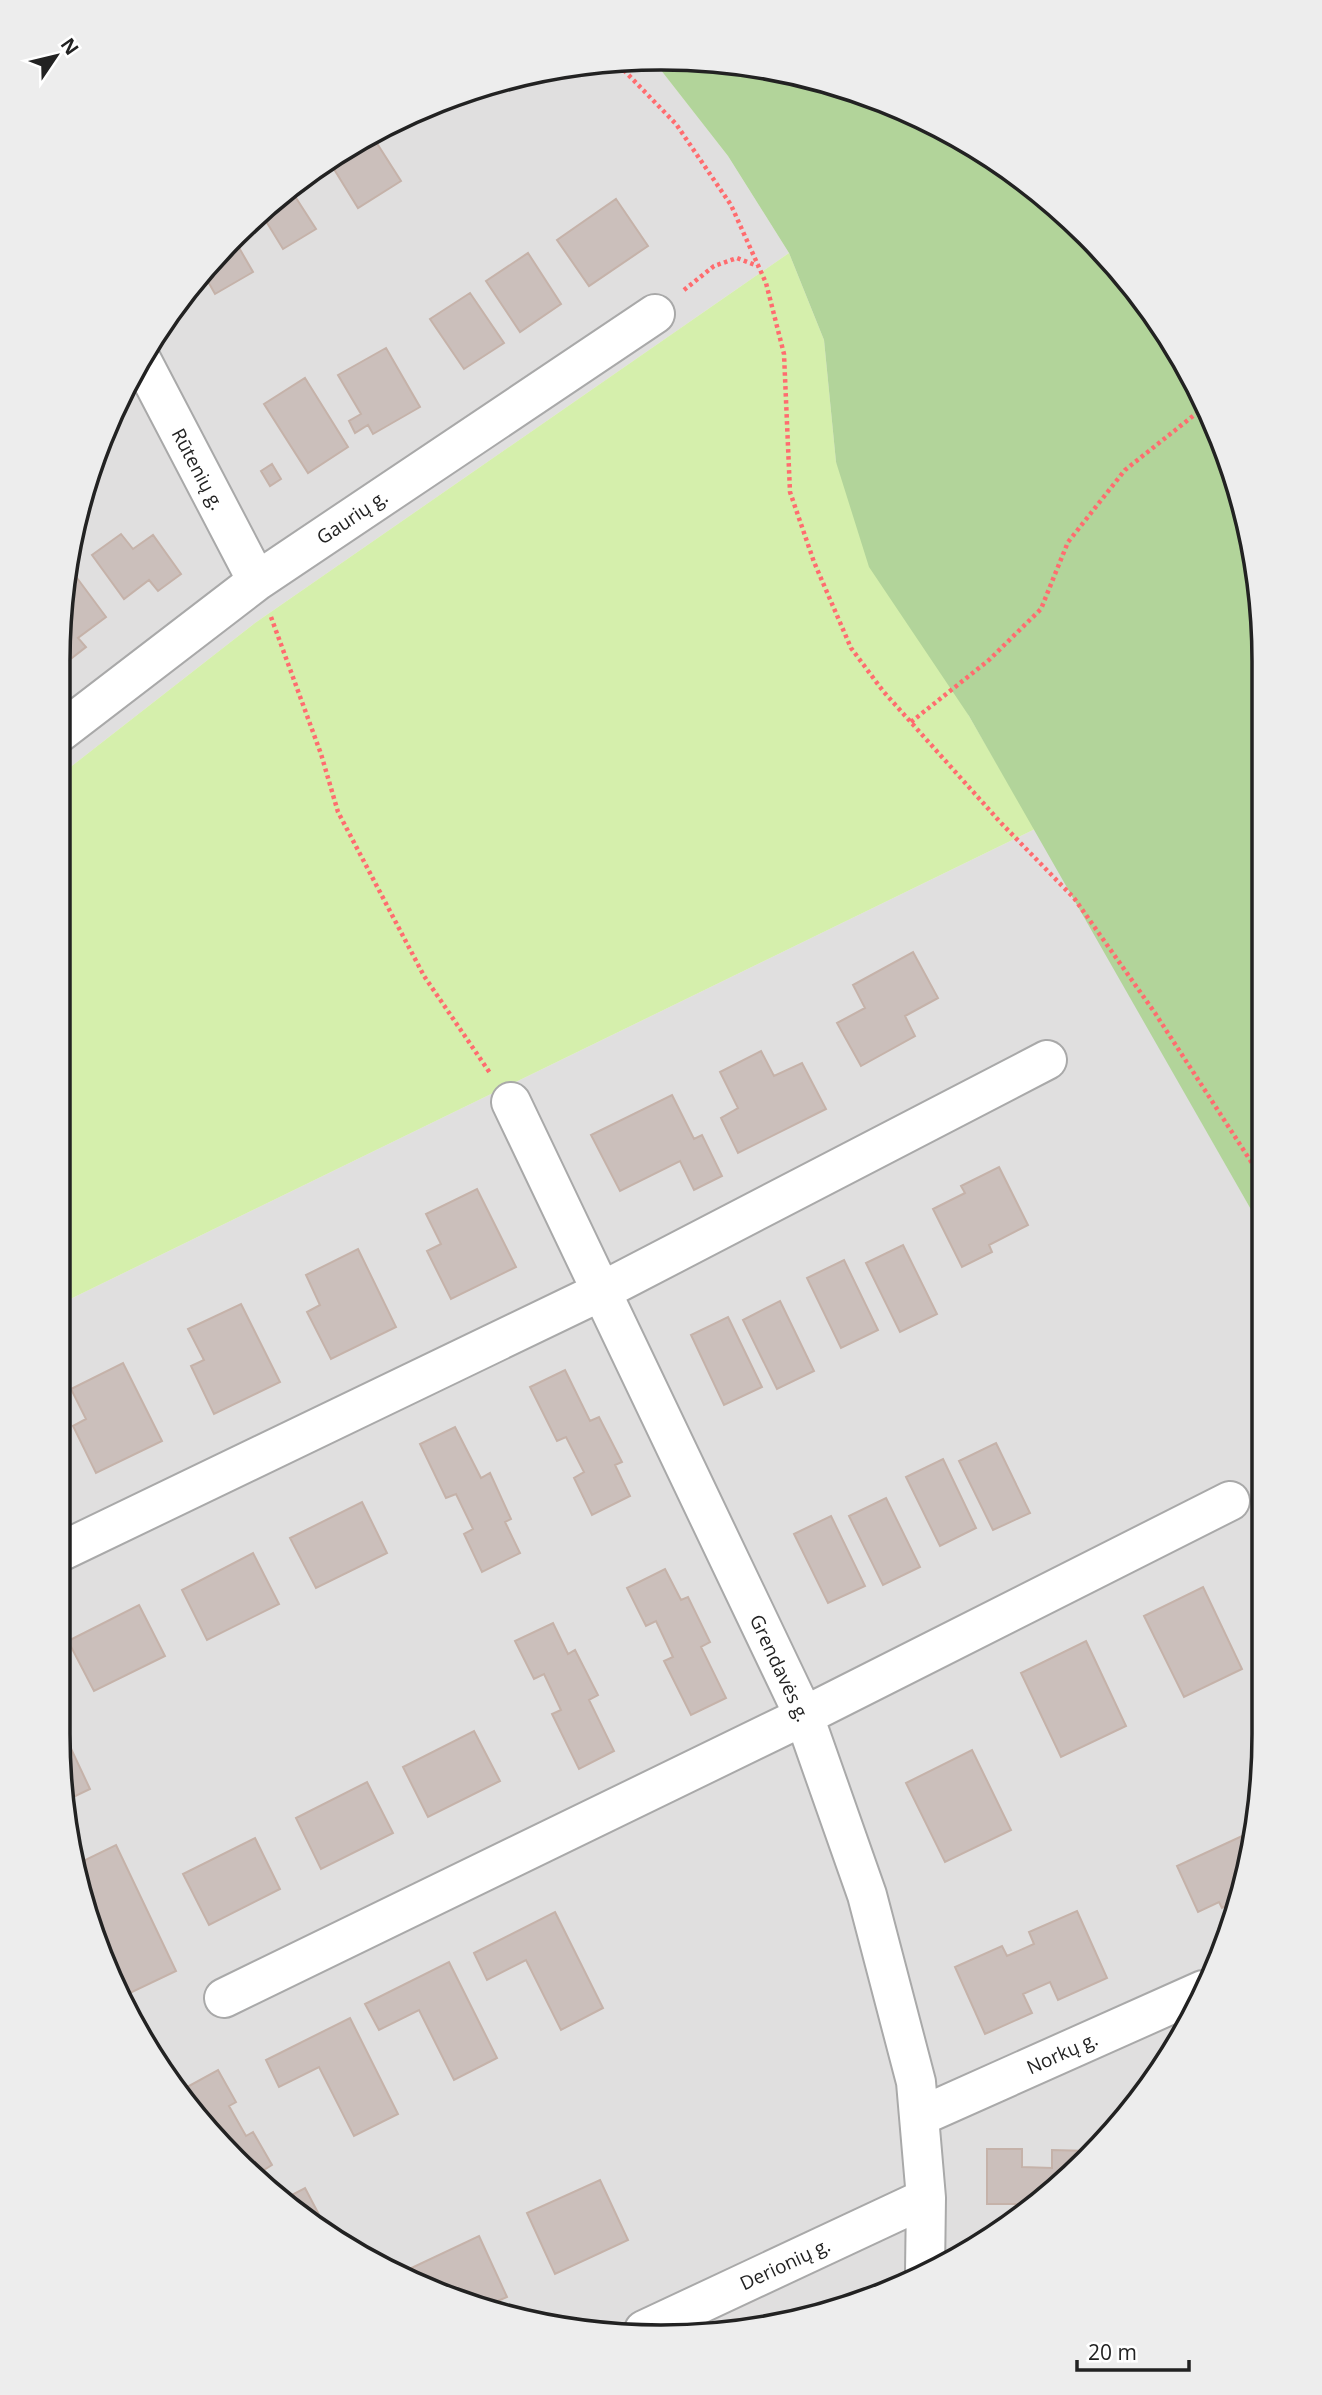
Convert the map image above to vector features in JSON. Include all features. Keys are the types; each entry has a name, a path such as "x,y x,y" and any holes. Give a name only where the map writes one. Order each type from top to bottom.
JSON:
{"street":[{"name":"Gaurių g.","path":"70,725 257,581 655,314"},
{"name":"Rūtenių g.","path":"147,370 257,581"},
{"path":"70,1547 602,1292 1046,1060"},
{"name":"Grendavės g.","path":"510,1102 804,1716 867,1895 894,1988 916,2082 926,2198 925,2262"},
{"path":"224,1998 804,1716 1230,1501"},
{"name":"Norkų g.","path":"920,2116 1191,1995"},
{"name":"Derionių g.","path":"655,2325 926,2198"}],"path":[{"path":"625,71 676,124 731,205 758,266 784,354 790,492 814,562 851,648 911,723 1074,898 1155,1013 1252,1163"},
{"path":"655,314 714,266 737,258 758,266"},
{"path":"911,723 989,660 1041,609 1068,542 1125,470 1197,413"},
{"path":"257,581 321,754 338,812 424,976 510,1102"}],"shaded area":[{"path":"661,70 728,156 789,253 255,623 70,767 71,622 81,546 90,508 101,471 131,400 149,365 192,301 243,243 301,192 366,149 400,131 471,101 546,81 622,71"},
{"path":"1035,829 1252,1211 1252,1734 1247,1811 1232,1887 1207,1960 1173,2030 1130,2094 1079,2152 1051,2178 1021,2203 956,2246 887,2280 851,2294 776,2314 738,2320 700,2324 622,2324 546,2314 508,2305 471,2294 400,2264 365,2246 301,2203 243,2152 192,2094 170,2062 149,2030 115,1960 90,1887 81,1849 71,1773 70,1299"}],"green space":[{"path":"661,70 738,75 814,90 887,115 957,149 1021,192 1079,243 1130,301 1173,366 1191,400 1221,471 1232,508 1241,546 1251,622 1252,1211 969,716 869,567 836,462 824,340 789,253 728,156"},
{"path":"789,253 824,340 836,462 969,716 1035,829 70,1299 70,767 255,623"}],"building":[{"path":"377,143 401,181 358,208 334,169"},
{"path":"295,197 316,229 283,249 266,221"},
{"path":"616,199 648,246 589,286 557,240"},
{"path":"239,247 253,272 215,294 208,282"},
{"path":"528,253 561,304 520,332 486,281"},
{"path":"470,293 504,343 464,369 430,319"},
{"path":"386,348 420,407 373,434 368,425 355,433 349,421 361,414 338,375"},
{"path":"305,378 348,447 308,473 264,404"},
{"path":"272,464 281,479 270,486 261,471"},
{"path":"121,534 133,549 153,535 181,574 158,591 149,580 124,599 92,555"},
{"path":"76,579 106,617 78,638 86,647 70,659 71,622"},
{"path":"913,952 938,998 905,1016 915,1036 861,1066 837,1023 865,1008 853,985"},
{"path":"761,1051 774,1076 802,1063 826,1109 738,1153 721,1118 738,1108 720,1072"},
{"path":"672,1095 694,1139 702,1135 722,1176 694,1190 680,1161 620,1191 591,1135"},
{"path":"999,1167 1028,1225 989,1245 992,1252 962,1267 933,1209 965,1193 961,1186"},
{"path":"477,1189 516,1267 451,1299 427,1251 441,1244 426,1214"},
{"path":"903,1245 937,1314 900,1332 866,1263"},
{"path":"358,1249 396,1327 331,1359 307,1312 320,1305 306,1275"},
{"path":"844,1260 878,1330 841,1348 807,1278"},
{"path":"780,1301 814,1371 777,1389 743,1320"},
{"path":"241,1304 280,1382 214,1414 191,1366 204,1360 188,1329"},
{"path":"728,1317 762,1387 724,1405 691,1335"},
{"path":"123,1363 162,1441 96,1473 73,1426 86,1419 71,1389"},
{"path":"565,1370 590,1421 599,1417 622,1462 615,1465 630,1496 592,1515 574,1478 584,1472 566,1437 557,1441 530,1387"},
{"path":"455,1427 481,1478 490,1473 511,1519 505,1522 520,1553 482,1572 464,1534 473,1529 456,1494 446,1498 420,1444"},
{"path":"996,1443 1030,1513 993,1530 959,1461"},
{"path":"943,1459 976,1528 940,1546 906,1477"},
{"path":"886,1498 920,1567 883,1585 849,1516"},
{"path":"362,1502 387,1553 316,1588 290,1538"},
{"path":"831,1516 865,1586 828,1603 794,1534"},
{"path":"253,1553 279,1604 207,1640 182,1590"},
{"path":"665,1569 681,1600 688,1597 710,1642 701,1647 726,1698 691,1715 664,1661 673,1657 656,1621 646,1626 627,1588"},
{"path":"1203,1587 1242,1669 1184,1697 1144,1616"},
{"path":"139,1605 165,1656 94,1691 70,1640"},
{"path":"553,1623 568,1654 575,1650 598,1695 589,1700 614,1751 579,1769 552,1714 561,1710 544,1674 534,1679 515,1641"},
{"path":"1086,1641 1126,1726 1061,1757 1021,1673"},
{"path":"474,1731 500,1781 428,1817 403,1767"},
{"path":"70,1747 90,1789 74,1797"},
{"path":"972,1750 1011,1830 945,1862 906,1783"},
{"path":"367,1782 393,1833 321,1869 296,1818"},
{"path":"1243,1836 1232,1887 1226,1906 1222,1908 1219,1902 1198,1912 1177,1866"},
{"path":"255,1838 280,1889 209,1925 183,1874"},
{"path":"116,1845 176,1971 130,1993 101,1924 84,1861"},
{"path":"1077,1911 1107,1978 1058,2000 1050,1982 1023,1994 1032,2013 985,2034 955,1967 1002,1946 1007,1956 1034,1944 1029,1932"},
{"path":"555,1912 603,2008 561,2030 526,1960 487,1980 474,1953"},
{"path":"449,1962 497,2058 454,2080 419,2010 379,2030 365,2004"},
{"path":"350,2018 398,2114 354,2136 319,2067 279,2087 266,2060"},
{"path":"218,2070 236,2102 229,2106 246,2136 253,2132 272,2165 263,2171 217,2124 187,2087"},
{"path":"987,2149 1022,2149 1022,2167 1052,2168 1052,2150 1080,2151 1020,2204 987,2204"},
{"path":"600,2180 628,2240 555,2274 527,2213"},
{"path":"305,2188 320,2216 301,2203 292,2195"},
{"path":"479,2236 507,2297 496,2302 410,2269"}]}
